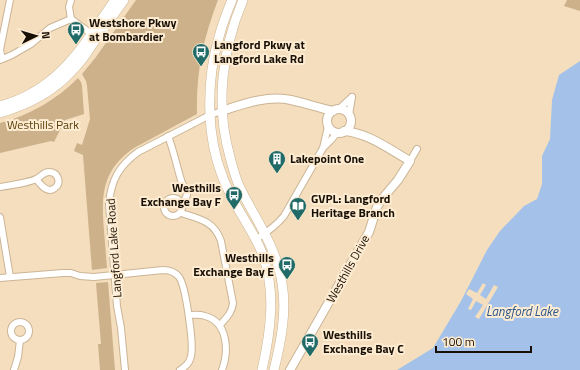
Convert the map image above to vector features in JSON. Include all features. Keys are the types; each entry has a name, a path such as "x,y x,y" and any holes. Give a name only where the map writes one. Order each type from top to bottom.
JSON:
{"main road":[{"path":"0,113 27,103 54,88 74,70 115,0"},
{"path":"0,106 25,97 40,89 51,80 71,62 124,0"},
{"path":"232,0 215,50 212,73 210,115 216,158 222,177 231,197 260,248 267,268 271,293 271,318 268,344 262,370"},
{"path":"243,0 229,40 224,60 221,92 222,111 226,144 233,169 241,190 269,241 278,264 282,283 284,303 283,320 280,346 274,370"}],"street":[{"path":"10,0 0,50 1,60 31,44 50,28 72,19"},
{"path":"70,0 69,7 72,19 94,36"},
{"path":"255,240 274,227 284,216 323,148 340,132 349,127 352,97 329,114 323,148"},
{"name":"Langford Lake Road","path":"125,370 121,328 117,306 109,204 113,182 122,166 138,152 168,136 210,115 249,102 264,99 290,100 310,106 336,110"},
{"name":"Langford Lake Road","path":"310,106 328,123"},
{"path":"336,110 344,110 355,126 370,138 410,161"},
{"path":"328,123 334,132 350,132 370,138"},
{"path":"168,136 186,193 184,201 181,202"},
{"name":"Westhills Drive","path":"290,370 368,232 377,207 398,180 417,149"},
{"path":"0,187 36,180"},
{"path":"175,198 181,202 183,209 176,217 168,216 165,213 164,206 168,199 175,198"},
{"path":"181,213 207,222 217,232 221,241 233,304 229,315 220,325"},
{"path":"0,217 10,277"},
{"path":"0,278 63,273 88,277 163,270 174,272 182,282 189,315 192,352 190,360 186,366 180,370"},
{"path":"189,315 203,315 220,325 226,344 222,370"},
{"path":"14,370 18,357 20,340"}],"green space":[{"path":"136,0 218,0 204,42 199,70 197,114 134,148 123,156 115,165 106,184 103,206 107,268 92,270 83,155 74,151 77,143 82,145 90,119 87,86 82,74 96,57"},
{"path":"567,0 580,0 580,11 564,6"},
{"name":"Westhills Park","path":"78,78 82,86 84,114 65,120 54,142 51,141 0,153 0,123 22,116 42,106 70,86"},
{"path":"108,282 115,370 100,370 98,344 101,344 96,283"}],"water":[{"name":"Langford Lake","path":"580,61 580,370 397,370 433,348 461,301 487,250 500,231 524,206 537,199 542,184 542,156 550,139 552,100 559,75"}],"pier":[{"path":"483,283 486,285 480,295 486,299 494,285 498,287 479,319 475,317 483,305 476,301 471,310 468,309 473,299 466,294 469,289 477,293"}],"place":[{"name":"Westshore Pkwy at Bombardier","path":"76,45"},
{"name":"Langford Pkwy at Langford Lake Rd","path":"201,67"},
{"name":"Lakepoint One","path":"277,174"},
{"name":"Westhills Exchange Bay F","path":"234,210"},
{"name":"GVPL: Langford Heritage Branch","path":"298,221"},
{"name":"Westhills Exchange Bay E","path":"287,280"},
{"name":"Westhills Exchange Bay C","path":"310,357"}]}
